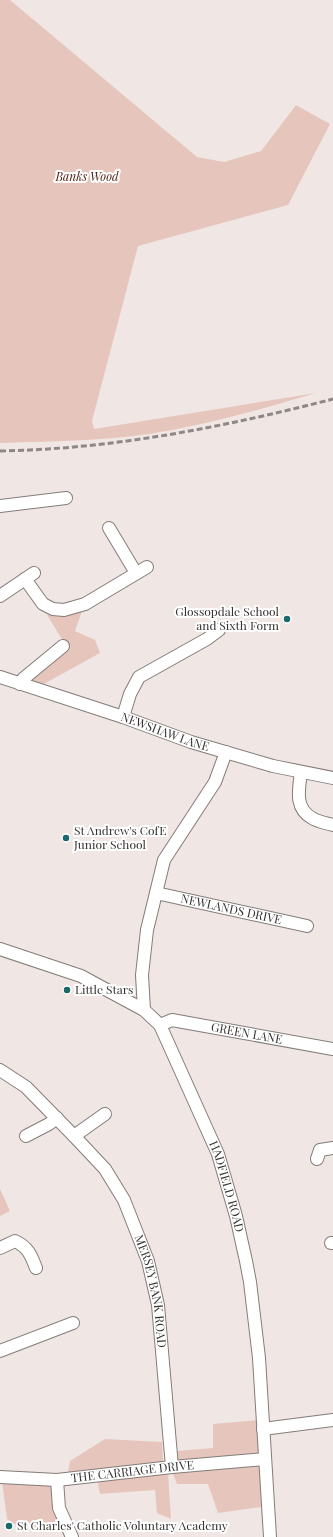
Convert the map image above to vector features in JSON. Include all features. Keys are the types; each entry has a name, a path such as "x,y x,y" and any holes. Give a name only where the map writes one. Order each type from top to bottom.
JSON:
{"street":[{"path":"0,506 66,498"},
{"path":"109,528 136,573"},
{"path":"0,596 30,576 43,604 53,609 64,610 84,604 147,567"},
{"path":"123,716 130,694 139,677 207,639 219,630"},
{"path":"20,684 23,679 63,646"},
{"name":"NEWSHAW LANE","path":"0,678 123,716 191,742 273,766 333,778"},
{"path":"144,1010 142,975 147,930 164,860 215,782 226,752"},
{"path":"302,772 299,803 303,811 312,818 333,825"},
{"name":"NEWLANDS DRIVE","path":"156,893 307,926"},
{"name":"HADFIELD ROAD","path":"0,949 80,976 144,1010 160,1025 218,1154 236,1216 250,1282 259,1358 270,1537"},
{"name":"GREEN LANE","path":"160,1025 172,1020 333,1049"},
{"name":"MERSEY BANK ROAD","path":"0,1070 26,1087 57,1118 105,1169 124,1200 148,1261 158,1305 172,1467"},
{"path":"74,1136 105,1114"},
{"path":"26,1136 57,1118"},
{"path":"317,1160 320,1150 333,1148"},
{"path":"0,1248 15,1241 23,1245 30,1253 36,1268"},
{"path":"0,1351 73,1323"},
{"path":"263,1429 333,1420"},
{"name":"THE CARRIAGE DRIVE","path":"0,1477 57,1480 172,1467 265,1459"},
{"path":"57,1480 59,1508 72,1537"}],"green space":[{"name":"Banks Wood","path":"0,0 10,0 197,157 224,162 261,151 296,105 330,124 288,205 138,246 92,421 94,429 316,393 227,418 151,434 86,440 0,443"},
{"path":"43,608 82,611 75,631 95,640 100,653 42,685 30,680 63,641"},
{"path":"0,1189 10,1211 0,1216"},
{"path":"258,1420 259,1455 177,1461 176,1451 213,1448 213,1424"},
{"path":"105,1439 162,1442 163,1464 68,1473 70,1461"},
{"path":"260,1465 262,1507 218,1513 208,1484 177,1484 172,1471"},
{"path":"168,1473 171,1519 157,1513 155,1490 100,1494 97,1479"},
{"path":"2,1482 51,1484 60,1527 26,1531 7,1519"}],"railway":[{"path":"0,451 84,446 168,435 251,419 333,399"}],"place":[{"name":"Glossopdale School and Sixth Form","path":"287,619"},
{"name":"St Andrew's CofE Junior School","path":"66,838"},
{"name":"Little Stars","path":"67,990"},
{"name":"St Charles' Catholic Voluntary Academy","path":"9,1526"}]}
